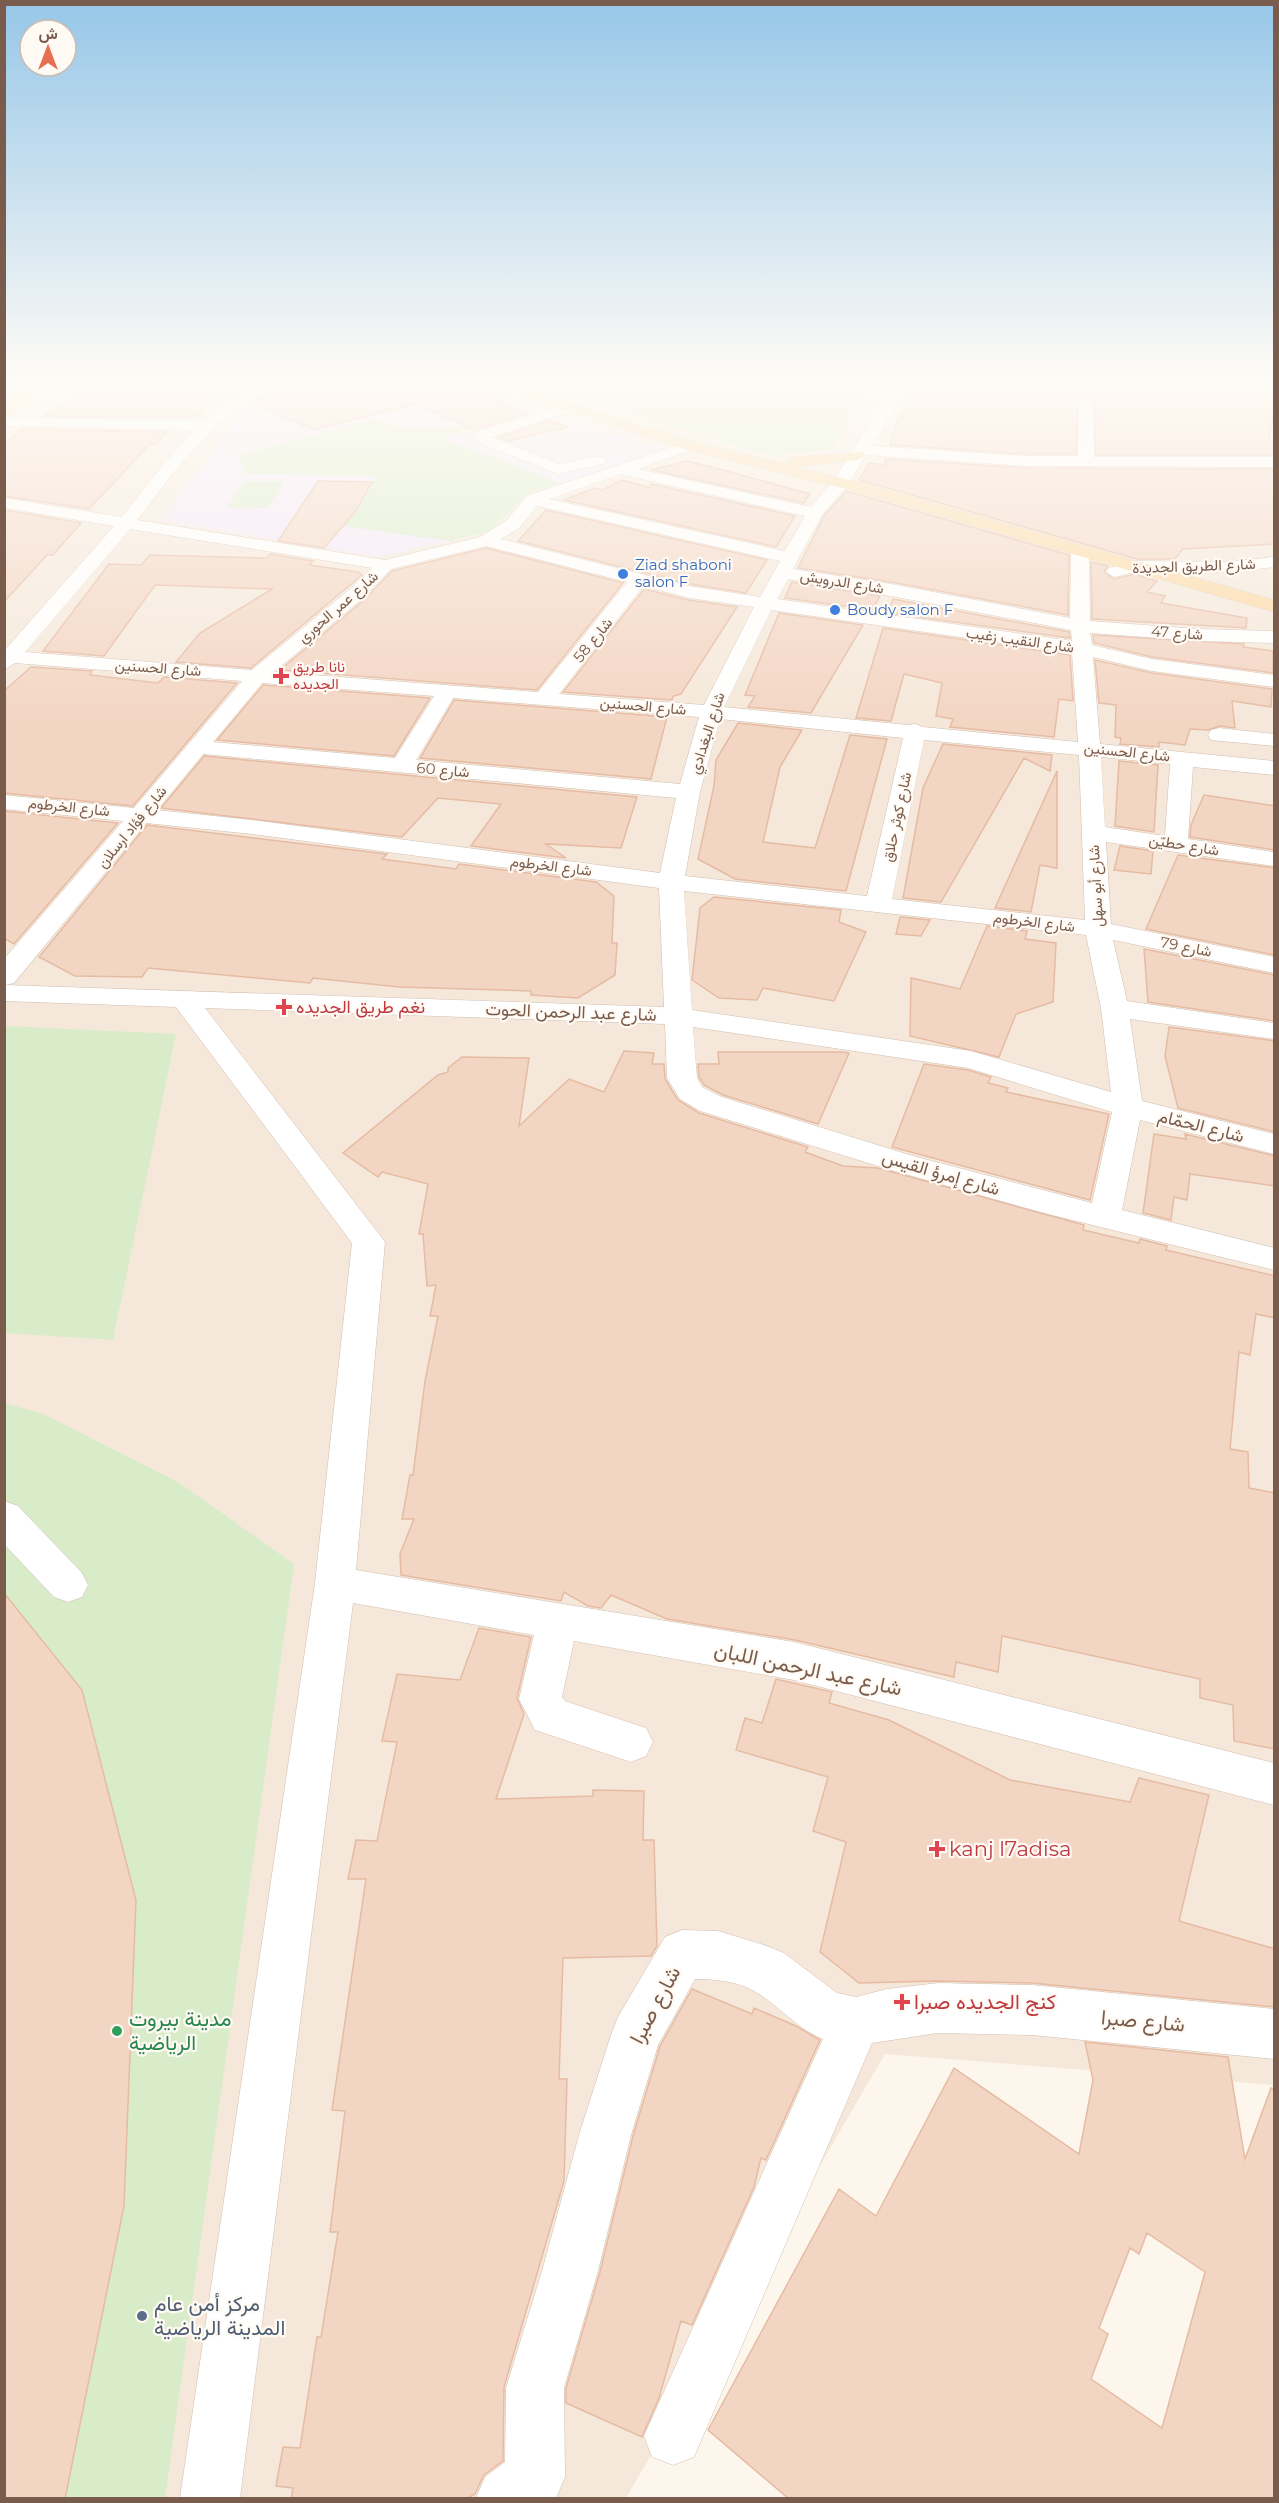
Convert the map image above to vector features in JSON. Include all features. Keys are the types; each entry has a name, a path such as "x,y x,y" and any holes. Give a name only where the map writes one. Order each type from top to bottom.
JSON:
{"main road":[{"path":"857,492 871,501 1079,556 1137,566 1275,606"},
{"path":"1079,556 1114,572 1275,617"}],"street":[{"path":"7,661 150,492"},
{"name":"شارع عمر الحوري","path":"258,675 356,594 385,565 486,541 513,524 534,500 553,492"},
{"path":"732,492 814,513"},
{"name":"شارع البغدادي","path":"679,1023 671,882 689,792 711,712 737,655 814,513 834,492"},
{"name":"شارع الدرويش","path":"534,500 902,592 1080,626"},
{"path":"4,503 385,565"},
{"path":"94,558 137,543 209,535"},
{"name":"شارع النقيب زغيب","path":"486,541 689,592 1083,650 1152,665 1275,681"},
{"name":"شارع أبو سهل","path":"1079,556 1080,626 1090,748 1098,929 1115,1008 1128,1107 1105,1217"},
{"name":"شارع الطريق الجديدة","path":"1114,572 1137,566 1218,567 1275,562"},
{"name":"شارع 58","path":"544,698 602,629 639,579"},
{"name":"شارع 47","path":"1080,626 1199,635 1275,637"},
{"name":"شارع الحسنين","path":"7,661 258,675 711,712 915,730 1275,768"},
{"name":"شارع فؤاد ارسلان","path":"4,977 258,675"},
{"path":"401,766 448,690"},
{"name":"شارع كوثر حلاق","path":"878,904 915,730"},
{"path":"1219,735 1275,740"},
{"name":"شارع 60","path":"197,747 689,792"},
{"path":"1176,843 1182,758"},
{"name":"شارع الخرطوم","path":"4,802 141,814 671,882 1098,929"},
{"name":"شارع حطيّن","path":"1094,832 1275,859"},
{"name":"شارع 79","path":"1098,929 1275,965"},
{"name":"شارع عبد الرحمن الحوت","path":"4,993 189,1006"},
{"name":"شارع عبد الرحمن الحوت","path":"4,1006 189,1006 679,1023 971,1060 1128,1107"},
{"path":"189,1006 369,1242 335,1583 210,2499"},
{"path":"1115,1008 1275,1031"},
{"name":"شارع إمرؤ القيس","path":"679,1023 682,1078 690,1093 699,1099 902,1163 1275,1259"},
{"name":"شارع الحمّام","path":"1128,1107 1275,1144"},
{"path":"4,1517 68,1585"},
{"name":"شارع عبد الرحمن اللبان","path":"335,1583 794,1661 1275,1784"},
{"path":"558,1621 540,1699 550,1716 631,1742"},
{"name":"شارع صبرا","path":"506,2499 535,2477 535,2388 570,2271 605,2135 636,2035 682,1954 718,1955 767,1970 826,2016 856,2022 927,2009 1032,2010 1275,2034"},
{"path":"673,2436 856,2022"}],"shaded area":[{"path":"5,492 1274,492 1274,2085 885,2054 626,2498 5,2498"},
{"path":"182,492 533,492 487,532 380,557 161,521"}],"green space":[{"path":"238,492 278,492 268,508 227,507"},
{"path":"366,492 533,492 487,532 449,541 309,521 313,513 353,514"},
{"path":"5,1026 176,1034 113,1340 5,1333"},
{"name":"مدينة بيروت الرياضية","path":"4,1403 43,1414 178,1482 294,1564 165,2498 5,2498"}],"building":[{"path":"4,492 105,492 89,509 4,496"},
{"path":"311,492 366,492 355,512 324,548 278,541"},
{"path":"585,492 686,492 795,516 776,547 564,500"},
{"path":"752,492 802,492 810,494 804,503"},
{"path":"845,492 849,492 1069,555 1068,615 891,582 798,568 824,516"},
{"path":"901,492 1275,492 1275,544 1183,549 1175,559 1137,559"},
{"path":"4,510 81,523 53,555 47,555 4,602"},
{"path":"546,510 767,560 746,593 689,584 518,541"},
{"path":"486,548 623,583 537,690 280,670 364,600 392,571"},
{"path":"270,554 313,561 309,565 358,572 362,575 251,668 176,662 200,633 272,589 155,585 104,656 43,651 109,564 141,565 150,555 267,558"},
{"path":"1091,562 1108,566 1104,572 1114,579 1135,574 1157,581 1147,592 1165,596 1161,603 1247,618 1246,628 1092,619"},
{"path":"792,582 880,596 872,610 785,598"},
{"path":"644,589 688,600 737,607 681,694 673,696 672,700 563,692"},
{"path":"893,599 1069,632 1070,638 888,613"},
{"path":"779,613 863,625 811,713 748,707 755,696 745,695"},
{"path":"883,628 1070,655 1073,701 1059,699 1054,737 950,727 953,719 936,716 942,683 904,674 891,721 856,718"},
{"path":"1093,635 1244,644 1243,647 1273,651 1273,673 1152,657 1094,643"},
{"path":"1095,660 1152,673 1272,689 1271,707 1232,701 1235,728 1219,726 1209,730 1190,729 1185,745 1159,742 1159,747 1120,744 1121,738 1115,737 1116,705 1099,703"},
{"path":"31,667 92,671 90,675 158,683 164,677 237,683 133,806 4,793 4,691"},
{"path":"263,685 430,698 394,756 217,740"},
{"path":"454,700 667,717 651,779 420,758"},
{"path":"738,723 802,730 780,767 763,842 815,848 850,735 887,739 846,891 735,879 698,859 714,786 716,760"},
{"path":"943,744 1052,755 1050,771 1024,758 941,902 903,898 923,788"},
{"path":"204,756 637,797 621,848 546,844 566,858 471,846 501,804 438,798 402,837 161,808"},
{"path":"1119,761 1158,765 1154,832 1115,826"},
{"path":"1057,771 1057,868 1040,865 1031,912 995,908"},
{"path":"1204,795 1275,806 1275,850 1190,837 1191,825"},
{"path":"4,811 118,823 14,944 4,938"},
{"path":"147,825 387,854 382,859 456,869 459,864 596,882 614,896 612,943 617,943 615,975 578,998 531,995 531,991 399,987 313,978 310,983 148,968 142,977 75,976 39,957"},
{"path":"1120,846 1153,851 1151,874 1114,870"},
{"path":"1178,855 1275,868 1275,955 1146,929"},
{"path":"714,897 841,910 839,922 866,932 834,1001 763,988 757,1000 719,998 692,980 700,908"},
{"path":"900,917 930,920 921,936 896,934"},
{"path":"987,926 1027,931 1025,939 1056,943 1053,1002 1016,1014 999,1057 910,1036 911,978 960,989"},
{"path":"1144,949 1275,975 1275,1021 1148,1002"},
{"path":"1169,1027 1275,1041 1275,1132 1178,1108 1165,1056"},
{"path":"624,1051 654,1053 652,1064 664,1064 665,1079 678,1100 699,1113 808,1147 805,1152 843,1166 878,1168 1084,1225 1083,1230 1139,1243 1140,1239 1167,1246 1166,1250 1275,1276 1275,1318 1256,1314 1250,1355 1239,1352 1230,1449 1248,1452 1249,1488 1275,1493 1275,1749 1234,1741 1233,1705 1200,1698 1200,1679 1002,1636 998,1672 956,1662 954,1677 795,1640 667,1619 611,1595 601,1608 588,1606 564,1592 561,1601 401,1575 400,1554 414,1519 402,1519 410,1475 413,1475 425,1381 438,1316 430,1316 436,1285 427,1286 423,1234 419,1234 428,1184 382,1172 378,1177 343,1153 438,1075 448,1072 448,1068 462,1057 529,1058 519,1126 569,1079 604,1092"},
{"path":"718,1052 849,1053 818,1124 723,1095 704,1085 699,1077 698,1064 719,1064"},
{"path":"924,1064 968,1070 991,1077 988,1083 1008,1088 1006,1092 1109,1114 1090,1200 892,1147"},
{"path":"1154,1134 1186,1139 1185,1134 1275,1156 1275,1186 1190,1174 1187,1200 1174,1197 1171,1220 1143,1213"},
{"path":"4,1593 82,1690 136,1900 124,2206 65,2499 4,2499"},
{"path":"479,1628 531,1637 517,1698 524,1714 496,1799 593,1796 593,1790 644,1791 643,1840 654,1840 657,1946 651,1956 563,1958 559,2079 567,2079 564,2181 504,2387 503,2461 484,2475 475,2494 466,2499 291,2499 293,2488 276,2486 283,2447 300,2448 317,2337 321,2337 338,2232 330,2232 345,2111 332,2110 366,1879 348,1879 356,1840 377,1841 397,1742 382,1741 397,1674 460,1680"},
{"path":"776,1679 832,1692 829,1703 889,1720 1010,1780 1130,1802 1139,1778 1209,1795 1179,1921 1275,1949 1275,2007 1032,1983 938,1981 859,1983 820,1952 846,1842 813,1831 828,1777 736,1750 745,1718 762,1723"},
{"path":"692,1989 752,2014 754,2008 796,2026 820,2040 766,2160 761,2158 754,2187 692,2325 681,2321 659,2398 642,2437 566,2403 566,2388 600,2272 633,2136 660,2046"},
{"path":"1085,2042 1228,2057 1245,2159 1271,2088 1275,2089 1275,2499 789,2499 708,2430 839,2189 876,2216 954,2068 1079,2154 1093,2080","holes":["1147,2233 1205,2272 1162,2428 1091,2379 1108,2334 1099,2328 1130,2248 1139,2254"]}],"place":[{"name":"Ziad shaboni salon F","path":"623,574"},
{"name":"Boudy salon F","path":"835,610"},
{"name":"نانا طريق الجديده","path":"281,676"},
{"name":"نغم طريق الجديده","path":"284,1007"},
{"name":"kanj l7adisa","path":"937,1849"},
{"name":"كنج الجديده صبرا","path":"902,2002"},
{"name":"مدينة بيروت الرياضية","path":"117,2031"},
{"name":"مركز أمن عام المدينة الرياضية","path":"142,2316"}]}
